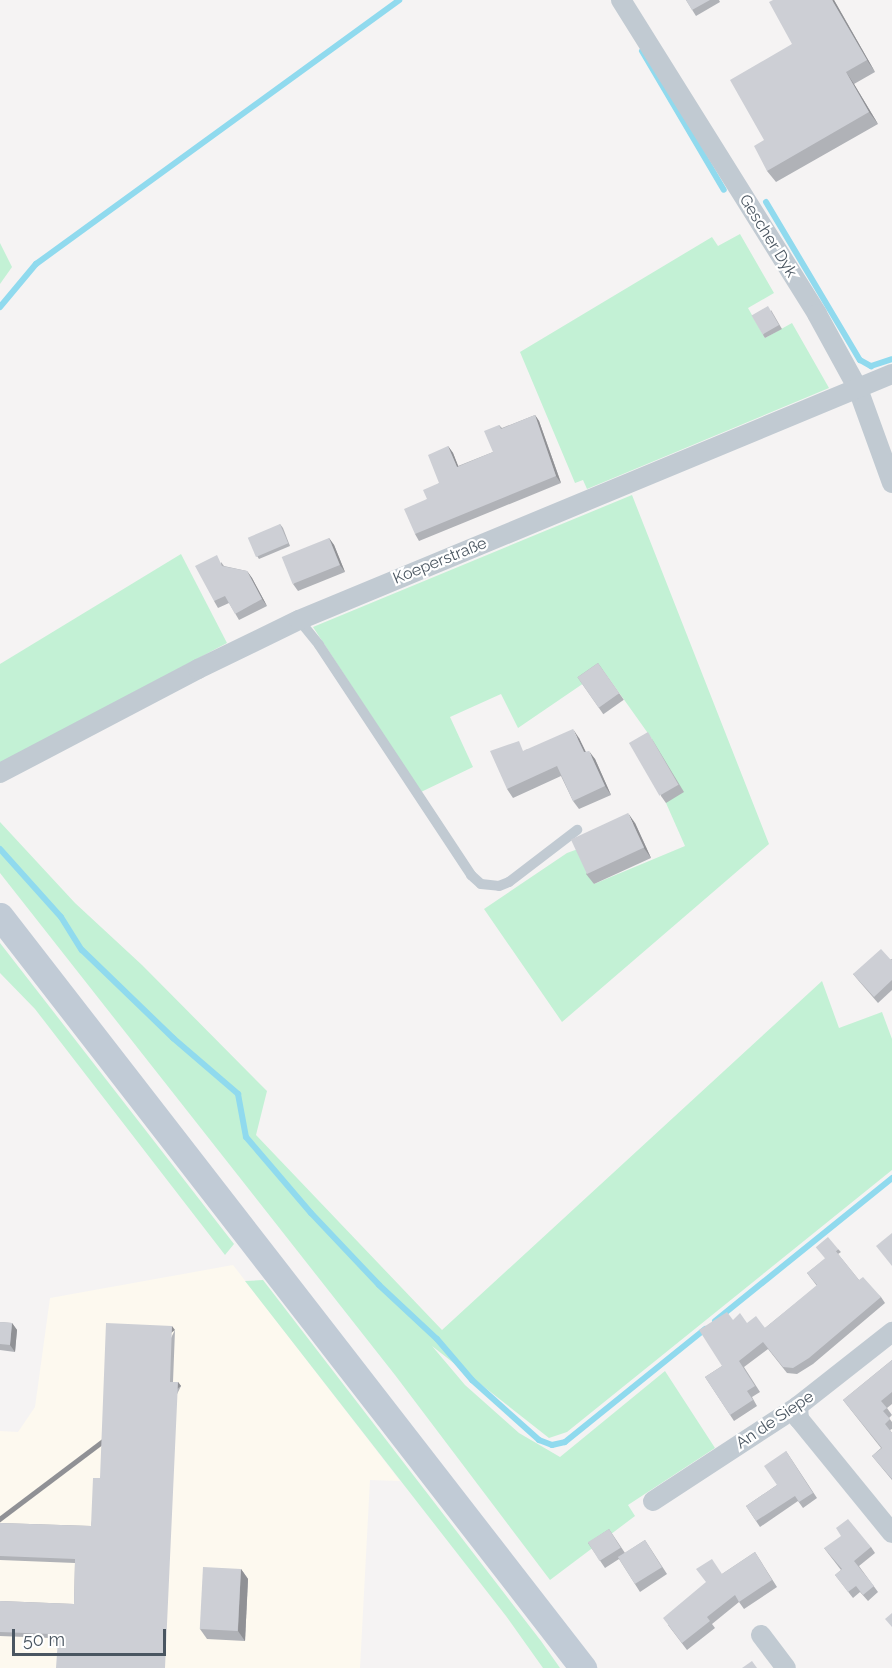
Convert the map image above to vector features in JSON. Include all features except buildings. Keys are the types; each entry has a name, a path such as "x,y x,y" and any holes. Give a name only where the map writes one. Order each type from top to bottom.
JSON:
{"main road":[{"path":"0,916 583,1668"}],"street":[{"name":"Gescher Dyk","path":"621,0 817,314 858,389 892,483"},
{"name":"Koeperstraße","path":"0,773 198,669 299,620 892,374"},
{"name":"An de Siepe","path":"653,1501 798,1406 892,1332"},
{"path":"798,1406 799,1419 892,1533"},
{"path":"761,1635 786,1668"}],"lane":[{"path":"299,620 319,645 471,875 482,884 499,886 509,882 577,830"}],"shaded area":[{"path":"233,1265 400,1481 370,1480 360,1668 0,1668 0,1431 18,1432 35,1407 50,1298"}],"green space":[{"path":"740,234 774,293 748,308 765,338 792,323 829,388 587,489 583,480 575,483 520,352 712,237 718,246"},
{"path":"0,243 12,267 0,284"},
{"path":"632,495 769,844 562,1022 484,909 567,853 578,849 594,884 685,846 666,803 652,739 603,670 518,728 501,694 450,717 473,767 421,792 313,627"},
{"path":"181,554 227,643 0,763 0,664"},
{"path":"0,822 75,903 142,965 267,1091 256,1135 442,1330 822,981 839,1028 882,1012 892,1039 892,1170 567,1432 549,1438 432,1346 465,1385 519,1433 560,1457 665,1371 715,1448 628,1505 635,1516 550,1580 395,1375 0,873"},
{"path":"0,943 234,1244 225,1255 35,1009 0,973"},
{"path":"263,1280 560,1668 543,1668 506,1616 245,1281"}],"waterway":[{"path":"0,307 36,264 399,0"},
{"path":"642,51 724,190"},
{"path":"766,202 860,360 871,366 892,359"},
{"path":"0,849 61,917 82,950 173,1038 238,1094 246,1137 311,1213 379,1285 437,1339 472,1380 539,1440 552,1445 565,1442 705,1329"},
{"path":"715,1321 892,1178"}]}
